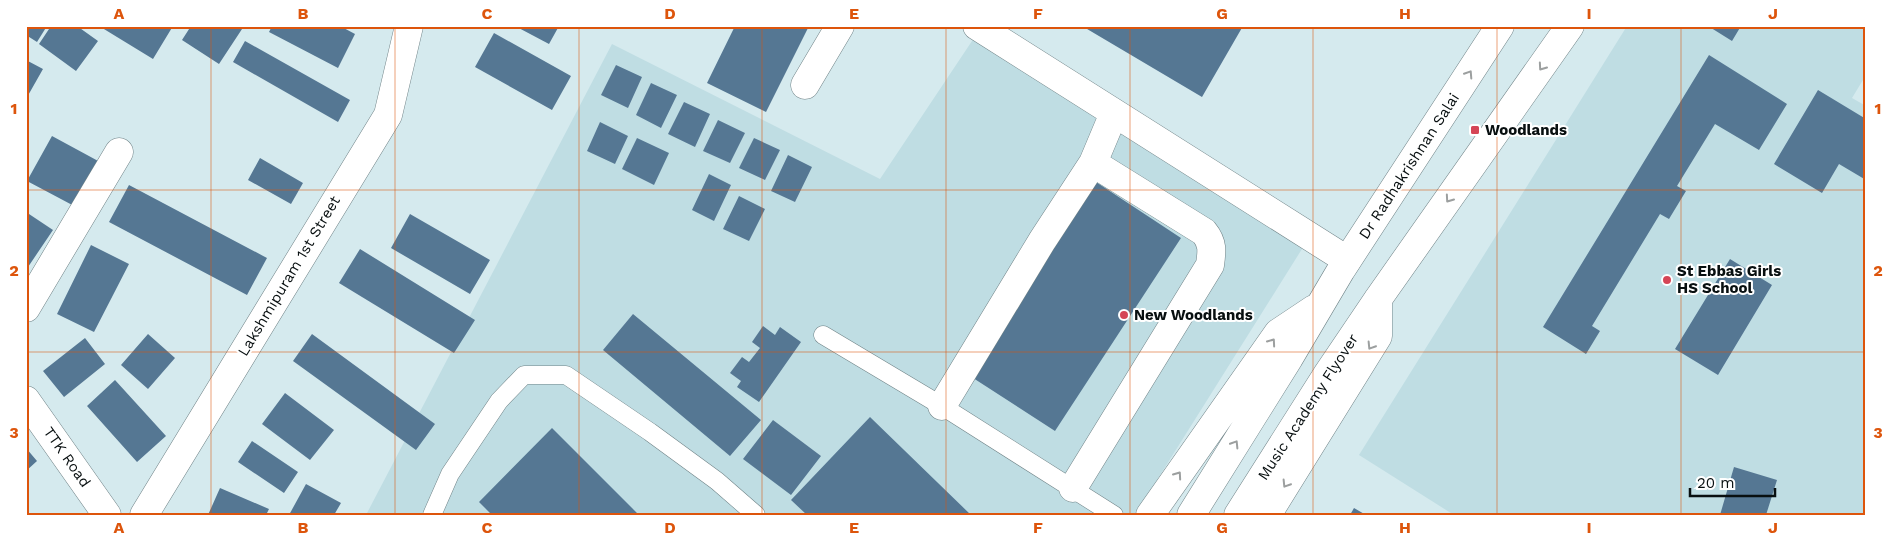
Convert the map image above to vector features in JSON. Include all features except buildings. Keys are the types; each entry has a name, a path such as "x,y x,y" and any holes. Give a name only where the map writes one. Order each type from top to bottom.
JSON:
{"street":[{"name":"Lakshmipuram 1st Street","path":"144,515 388,114 409,26"},
{"path":"805,86 840,26"},
{"path":"977,26 1347,260"},
{"name":"Dr Radhakrishnan Salai","path":"1319,305 1500,26"},
{"path":"1267,515 1378,336 1378,299 1570,26"},
{"path":"942,406 1047,233 1093,163 1114,113"},
{"path":"26,308 119,152"},
{"path":"1073,488 1210,265 1212,248 1209,238 1204,232 1093,163"},
{"name":"Music Academy Flyover","path":"1238,515 1328,373 1378,299"},
{"path":"1191,515 1289,358 1319,305"},
{"path":"1150,515 1278,333 1319,305"},
{"name":"TTK Road","path":"26,400 107,515"}],"lane":[{"path":"823,335 942,406 1114,515"},
{"path":"432,515 450,474 498,401 524,375 566,375 650,432 717,481 756,515"}],"shaded area":[{"path":"982,26 1312,233 1135,515 366,515 612,44 880,179"},
{"name":"St Ebbas Girls HS School","path":"1627,26 1866,26 1866,75 1852,98 1866,106 1866,515 1454,515 1359,455"}],"place":[{"name":"Woodlands","path":"1475,130"},
{"name":"St Ebbas Girls HS School","path":"1667,280"},
{"name":"New Woodlands","path":"1124,315"}]}
